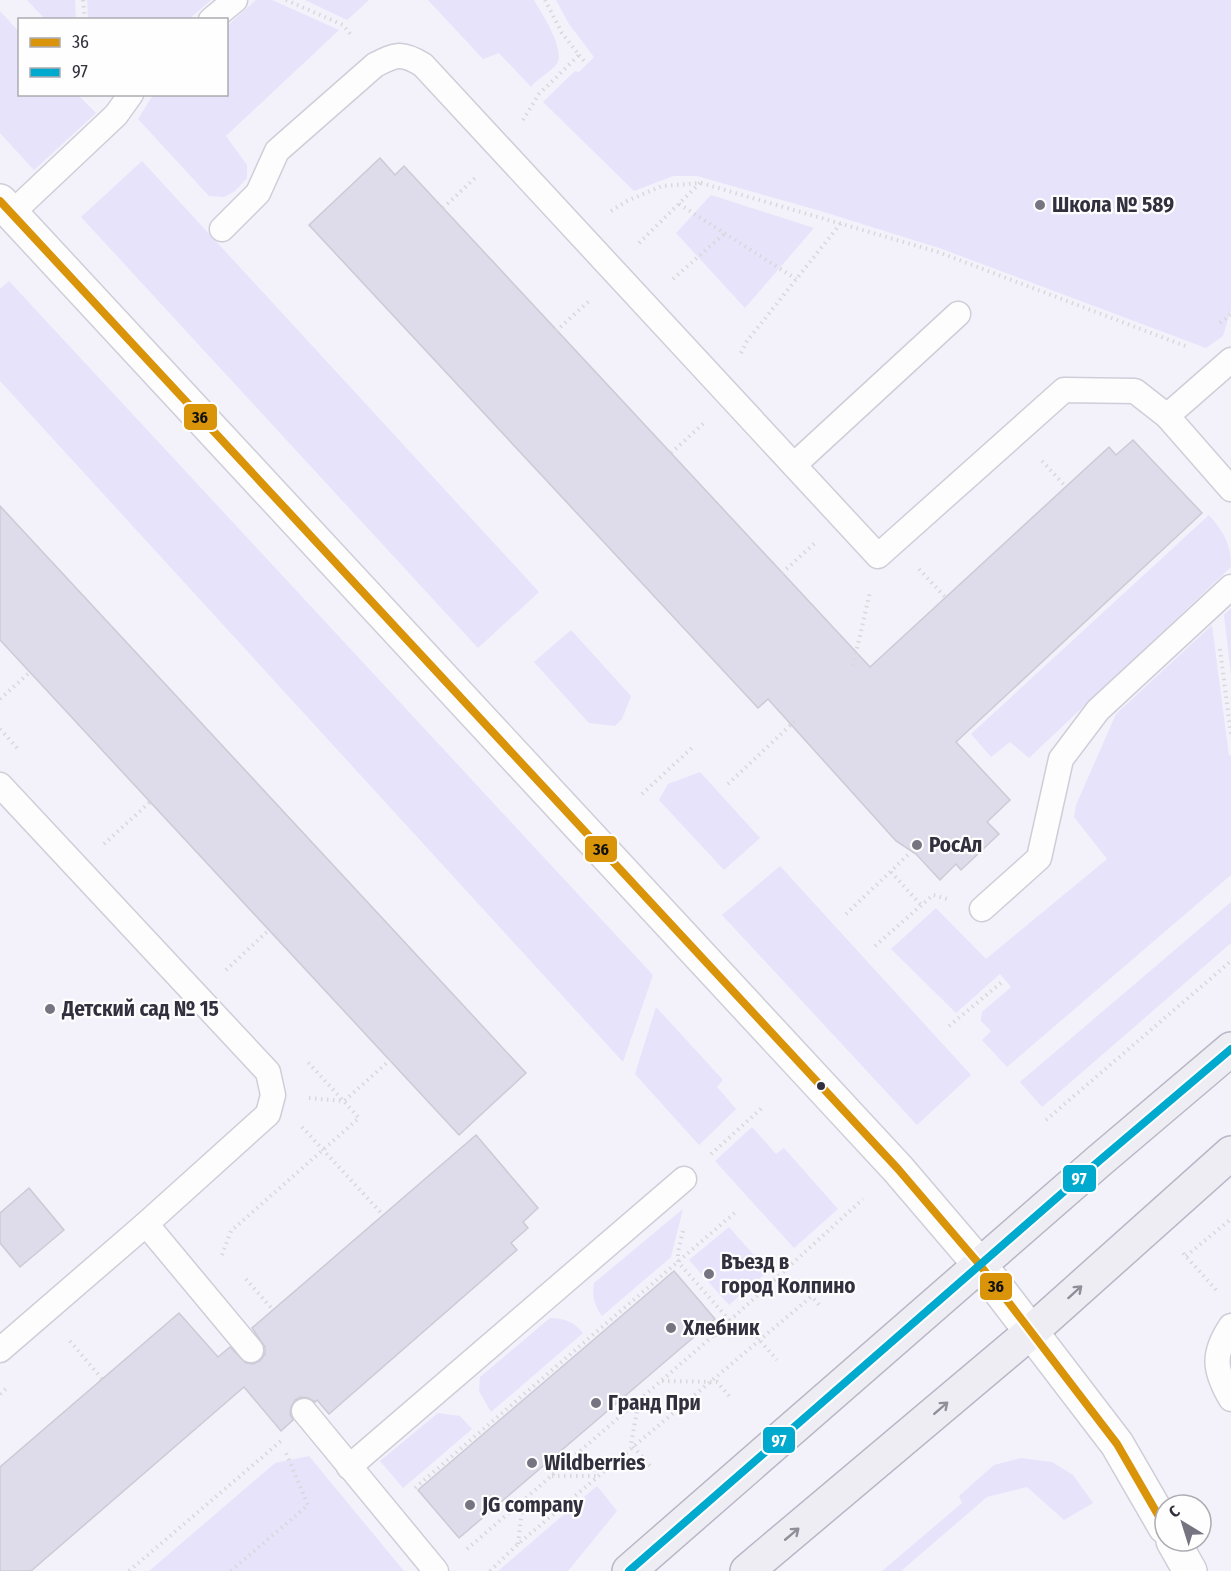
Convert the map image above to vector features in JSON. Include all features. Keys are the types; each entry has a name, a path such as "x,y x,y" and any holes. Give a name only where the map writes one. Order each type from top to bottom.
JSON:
{"main road":[{"path":"6,207 883,1153 980,1265 1032,1331 1117,1444 1153,1506"},
{"path":"629,1571 1231,1050"},
{"path":"747,1571 1032,1331 1231,1154"},
{"path":"1180,1553 1190,1571"}],"lane":[{"path":"213,18 235,0"},
{"path":"222,229 258,193 277,151 375,65 392,56 409,56 423,65 878,556 1064,390 1136,392 1167,416 1231,489"},
{"path":"6,207 116,115 130,96"},
{"path":"794,465 958,314"},
{"path":"1167,416 1225,365"},
{"path":"982,909 1039,858 1061,759 1098,710 1231,587"},
{"path":"0,785 268,1072 273,1095 268,1114 146,1224 0,1350"},
{"path":"350,1467 684,1179"},
{"path":"146,1224 251,1350"},
{"path":"1231,1326 1221,1340 1215,1365 1231,1399"},
{"path":"304,1411 436,1571"}],"path":[{"path":"83,0 85,18"},
{"path":"545,0 562,33 587,64"},
{"path":"443,208 503,153 539,94 579,55"},
{"path":"577,233 627,201 662,186 701,183 938,252 1203,352 1225,365"},
{"path":"679,204 796,279"},
{"path":"671,453 707,419 747,341 841,223"},
{"path":"644,304 724,234"},
{"path":"1037,456 1066,487"},
{"path":"782,573 818,540"},
{"path":"853,666 878,556"},
{"path":"916,567 945,597"},
{"path":"1213,603 1231,735"},
{"path":"0,699 30,672"},
{"path":"728,784 797,719"},
{"path":"642,794 694,746"},
{"path":"78,868 150,802"},
{"path":"846,914 911,852"},
{"path":"891,872 921,905"},
{"path":"875,946 933,895 982,909"},
{"path":"197,996 269,930"},
{"path":"1046,1120 1231,961"},
{"path":"949,1026 1002,981"},
{"path":"273,1095 344,1101 390,1060"},
{"path":"273,1095 382,1215"},
{"path":"684,1179 764,1107"},
{"path":"460,1555 730,1321 863,1199"},
{"path":"387,1511 738,1210"},
{"path":"1186,1256 1231,1219"},
{"path":"683,1230 678,1262 730,1321"},
{"path":"1178,1247 1224,1299"},
{"path":"490,1571 518,1544 760,1340 813,1298 821,1307"},
{"path":"44,1311 102,1379"},
{"path":"714,1335 756,1336 777,1360"},
{"path":"661,1381 717,1382 732,1399"},
{"path":"0,1394 8,1387"},
{"path":"639,1400 631,1444 651,1468"},
{"path":"129,1571 281,1441 308,1505 231,1571"},
{"path":"552,1476 600,1476"},
{"path":"518,1544 523,1500"}],"shaded area":[{"path":"27,0 75,0 76,18 44,18"},
{"path":"87,0 211,0 190,18 88,18"},
{"path":"256,0 272,0 339,30 226,136 247,165 247,178 235,191 224,197 209,196 138,119 152,96 228,96 228,25"},
{"path":"305,0 369,0 347,20"},
{"path":"428,0 534,0 556,42 559,59 550,71 531,87 499,53 483,59"},
{"name":"Школа № 589","path":"556,0 1231,0 1231,310 1223,336 1206,348 942,249 697,176 673,176 634,191 543,102 575,71 579,72 594,57 569,24"},
{"path":"0,11 18,31 18,96 79,96 96,113 34,170 0,133"},
{"path":"142,161 539,592 478,648 81,217"},
{"path":"711,195 814,228 745,308 676,233"},
{"path":"9,281 653,975 623,1062 0,381 0,289"},
{"path":"1209,515 1226,539 1230,551 1231,567 1029,758 1010,742 991,757 971,734"},
{"path":"1231,608 1231,675 1224,615"},
{"path":"1212,625 1229,756 1231,755 1231,875 1007,1067 982,1040 991,1031 981,1021 982,1012 1011,987 1000,974 956,1013 891,949 936,908 986,959 1107,859 1074,817 1076,805 1116,714"},
{"path":"571,630 631,696 622,719 615,726 589,723 534,662"},
{"path":"700,772 760,838 724,870 659,800 668,784"},
{"path":"780,866 971,1075 917,1125 722,915"},
{"path":"1231,902 1231,943 1042,1107 1020,1082"},
{"path":"656,1007 723,1080 717,1087 736,1109 699,1145 635,1074"},
{"path":"752,1127 776,1154 784,1148 838,1209 794,1248 715,1161"},
{"path":"683,1209 671,1257 602,1316 594,1300 594,1283"},
{"path":"729,1227 768,1271 729,1305 689,1260"},
{"path":"550,1318 569,1321 583,1333 491,1412 479,1391 480,1377"},
{"path":"438,1413 460,1416 472,1429 403,1488 380,1461"},
{"path":"309,1456 404,1571 149,1571 275,1463"},
{"path":"1021,1458 1052,1462 1073,1475 1093,1503 1064,1520 1027,1487 987,1497 901,1571 882,1571 962,1503 959,1496 994,1465"},
{"path":"597,1486 617,1511 568,1571 498,1571"}],"building":[{"path":"380,158 395,175 404,166 870,667 1109,447 1116,455 1133,440 1202,513 956,742 1010,800 987,822 999,834 961,870 956,864 940,880 916,854 896,841 768,699 758,708 309,225"},
{"path":"0,506 526,1073 459,1135 0,640"},
{"path":"476,1135 538,1208 523,1222 528,1228 511,1243 517,1250 329,1414 317,1400 315,1402 301,1397 295,1400 291,1407 290,1414 293,1420 281,1431 244,1387 31,1571 0,1571 0,1467 179,1313 218,1357 230,1347 246,1363 253,1364 260,1361 265,1354 265,1347 252,1328"},
{"path":"29,1188 64,1230 20,1267 0,1243 0,1213"},
{"path":"674,1271 715,1319 459,1538 418,1490"}],"transit line":[{"name":"36","path":"0,201 898,1169 980,1265 1117,1444 1153,1506"},
{"name":"97","path":"629,1571 1099,1161 1231,1049"}],"place":[{"name":"Школа № 589","path":"1040,205"},
{"name":"РосАл","path":"917,845"},
{"name":"Детский сад № 15","path":"50,1009"},
{"name":"Въезд в город Колпино","path":"709,1274"},
{"name":"Хлебник","path":"671,1328"},
{"name":"Гранд При","path":"596,1403"},
{"name":"Wildberries","path":"532,1463"},
{"name":"JG company","path":"470,1505"}]}
